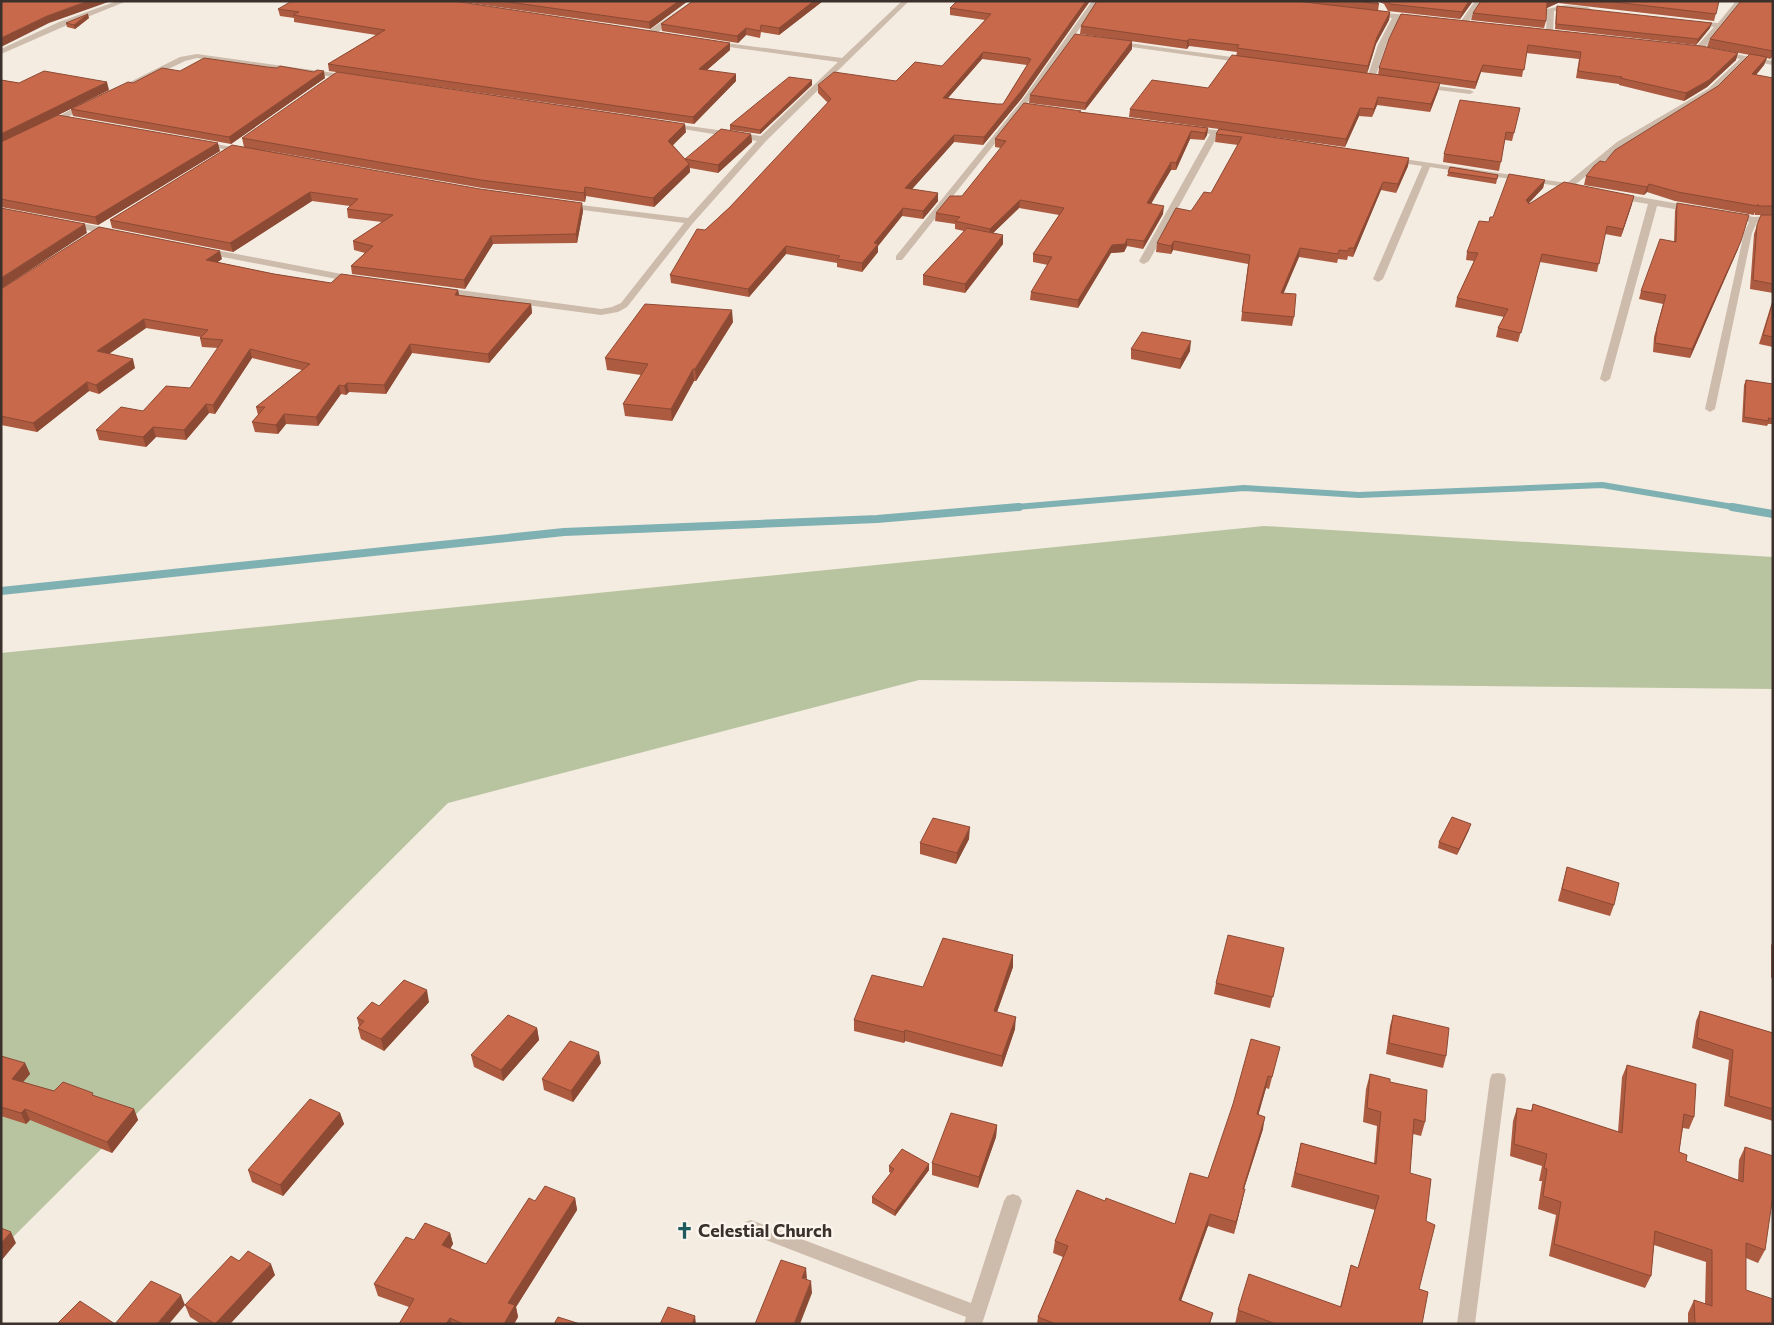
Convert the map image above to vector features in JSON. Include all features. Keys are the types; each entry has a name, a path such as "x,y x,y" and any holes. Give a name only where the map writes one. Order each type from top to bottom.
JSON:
{"street":[{"path":"1,52 62,24 124,1"},
{"path":"651,33 697,1"},
{"path":"433,290 601,312 615,310 624,305 690,221 763,139 846,61 906,1"},
{"path":"899,258 1022,106 1096,1"},
{"path":"1463,24 1479,1"},
{"path":"1699,50 1740,1"},
{"path":"1377,5 1383,9 1384,15"},
{"path":"1549,33 1551,9 1566,7 1594,10"},
{"path":"1367,13 1426,20"},
{"path":"1371,78 1382,45 1397,16"},
{"path":"1690,22 1718,25"},
{"path":"1454,23 1473,25"},
{"path":"641,32 660,34"},
{"path":"1539,32 1558,34"},
{"path":"1072,37 1082,38"},
{"path":"706,42 846,61"},
{"path":"1111,42 1256,62"},
{"path":"1689,48 1708,51"},
{"path":"1718,52 1773,63"},
{"path":"112,93 183,59 197,56 357,78"},
{"path":"1569,186 1620,144 1711,91 1746,57"},
{"path":"330,81 338,75"},
{"path":"1362,77 1381,80"},
{"path":"1411,84 1470,92"},
{"path":"43,126 95,101"},
{"path":"1022,106 1031,107"},
{"path":"59,118 78,121"},
{"path":"666,124 763,139"},
{"path":"1186,128 1244,136"},
{"path":"1144,261 1215,132"},
{"path":"194,142 251,152"},
{"path":"224,154 240,143"},
{"path":"1380,157 1587,190"},
{"path":"1378,279 1427,165"},
{"path":"1606,194 1699,211"},
{"path":"558,203 690,221"},
{"path":"1605,379 1653,203"},
{"path":"1718,214 1754,220 1773,219"},
{"path":"95,233 116,220"},
{"path":"1710,409 1748,233 1754,220"},
{"path":"61,222 95,233 119,234"},
{"path":"198,250 364,281"},
{"path":"1466,1324 1498,1078"},
{"path":"751,1227 975,1318 1013,1201"}],"green space":[{"path":"1264,526 1773,557 1773,689 919,680 448,803 1,1249 1,653"}],"building":[{"path":"1,1 88,1 47,16 1,38"},
{"path":"292,1 454,1 730,43 699,69 736,74 693,117 328,64 385,30 293,15 299,12 278,9"},
{"path":"502,1 679,1 649,22"},
{"path":"693,1 814,1 779,28 761,25 760,31 746,28 737,36 661,24"},
{"path":"957,1 1086,1 1022,90 984,137 954,135 905,188 938,193 923,211 903,208 874,243 878,244 862,263 837,259 840,256 786,246 748,289 670,275 697,229 705,230 730,207 831,99 818,85 834,72 896,81 915,62 942,66 991,14 950,8","holes":["983,52 1031,59 1003,104 943,98"]},
{"path":"1097,1 1296,1 1390,12 1377,37 1368,66 1237,48 1239,45 1189,39 1187,41 1081,26"},
{"path":"1357,1 1376,1 1379,4"},
{"path":"1388,1 1469,1 1462,12 1390,4"},
{"path":"1481,1 1548,1 1546,21 1473,13"},
{"path":"1606,1 1719,1 1716,14"},
{"path":"1741,1 1773,1 1773,51 1710,39"},
{"path":"1557,6 1712,23 1698,39 1556,24"},
{"path":"88,14 74,25 66,23"},
{"path":"1401,14 1701,46 1738,53 1709,80 1686,93 1620,78 1622,77 1578,71 1581,52 1528,45 1524,70 1483,65 1476,82 1379,68 1389,39"},
{"path":"1075,34 1132,41 1086,103 1030,95"},
{"path":"1750,54 1767,57 1752,74 1773,78 1773,206 1758,206 1758,204 1757,206 1678,192 1649,184 1647,187 1586,176 1600,161 1605,162 1615,150 1718,86"},
{"path":"1232,55 1440,83 1431,104 1378,97 1374,109 1360,108 1346,139 1130,109 1152,80 1208,88"},
{"path":"204,58 267,67 277,68 280,66 314,72 317,70 324,71 229,137 71,109 128,82 133,83 162,68 180,71"},
{"path":"44,71 107,82 1,134 1,80 19,83"},
{"path":"337,72 685,124 668,141 689,164 653,198 585,187 584,193 481,180 242,138"},
{"path":"789,77 812,80 760,130 730,125"},
{"path":"1460,100 1520,108 1514,133 1506,132 1501,162 1444,154"},
{"path":"1024,103 1081,111 1079,112 1208,128 1205,133 1191,131 1176,163 1171,162 1147,203 1164,206 1144,241 1127,239 1125,244 1112,245 1078,300 1031,292 1052,257 1033,254 1064,208 1020,200 990,229 955,221 960,217 936,213 950,196 962,196 1006,141 995,139"},
{"path":"58,115 218,143 95,217 1,199 1,142"},
{"path":"721,129 751,134 718,165 685,159"},
{"path":"1219,129 1409,158 1398,184 1383,182 1354,248 1349,248 1348,251 1339,250 1338,254 1300,248 1281,293 1296,294 1294,317 1242,312 1250,255 1174,241 1171,246 1157,243 1176,208 1191,211 1204,192 1211,193 1242,137 1216,134"},
{"path":"232,145 480,189 582,203 576,234 491,236 464,280 351,266 373,246 353,241 393,215 347,209 358,199 310,192 230,243 110,220"},
{"path":"1450,167 1498,175 1497,179 1448,172"},
{"path":"1509,174 1545,180 1526,200 1529,204 1564,182 1634,196 1623,229 1607,226 1599,264 1542,254 1521,333 1498,328 1508,309 1457,298 1478,253 1467,252 1479,221 1489,222 1490,217 1493,217"},
{"path":"1677,203 1749,215 1741,241 1692,349 1655,343 1666,295 1641,291 1660,239 1676,242"},
{"path":"1,208 85,224 1,278"},
{"path":"1761,215 1773,215 1773,284 1753,280 1757,225"},
{"path":"99,227 220,251 206,260 274,274 331,283 341,274 458,290 455,295 531,304 488,354 410,344 384,385 347,383 344,386 339,385 316,417 284,414 276,425 252,422 265,407 256,407 310,364 250,349 213,405 206,404 184,430 153,427 143,437 96,430 121,407 143,411 166,386 190,388 223,340 200,338 208,330 144,319 97,351 133,359 96,385 87,382 33,423 1,416 1,289"},
{"path":"967,228 1003,235 965,284 923,275"},
{"path":"1773,301 1773,337 1763,335"},
{"path":"645,304 732,310 695,369 693,369 671,409 623,404 648,364 605,358"},
{"path":"1142,332 1191,341 1181,359 1131,349"},
{"path":"1746,380 1773,384 1773,419 1768,418 1769,421 1744,417"},
{"path":"1452,817 1471,824 1459,849 1439,842"},
{"path":"933,818 970,827 957,853 920,843"},
{"path":"1567,867 1619,883 1614,905 1562,889"},
{"path":"1228,935 1284,948 1273,997 1216,983"},
{"path":"943,938 1013,955 994,1011 1016,1017 1002,1056 905,1030 904,1032 854,1020 872,975 923,987"},
{"path":"404,980 427,990 381,1039 358,1028 364,1021 357,1018 372,1002 379,1006"},
{"path":"1700,1011 1773,1033 1773,1109 1729,1096 1733,1050 1697,1038"},
{"path":"508,1015 537,1028 501,1070 471,1055"},
{"path":"1393,1015 1449,1028 1446,1056 1389,1043"},
{"path":"1251,1039 1280,1047 1272,1077 1268,1076 1257,1114 1265,1117 1243,1189 1245,1189 1236,1222 1210,1214 1179,1300 1213,1313 1209,1324 1056,1324 1038,1317 1068,1246 1055,1241 1077,1190 1105,1201 1106,1198 1175,1224 1190,1173 1208,1178 1233,1104"},
{"path":"570,1041 599,1052 571,1091 542,1079"},
{"path":"1,1056 25,1063 12,1079 54,1091 63,1082 93,1093 92,1095 134,1109 107,1142 25,1109 21,1113 1,1107"},
{"path":"1627,1065 1696,1084 1694,1117 1684,1114 1679,1152 1687,1155 1686,1161 1743,1182 1745,1147 1773,1156 1773,1195 1765,1250 1746,1243 1746,1290 1773,1299 1773,1324 1695,1324 1694,1300 1712,1306 1712,1250 1655,1231 1651,1276 1554,1244 1561,1202 1543,1196 1547,1169 1544,1168 1547,1154 1514,1144 1517,1108 1532,1111 1533,1104 1622,1133"},
{"path":"1370,1074 1390,1079 1390,1082 1427,1090 1425,1122 1414,1119 1410,1173 1431,1179 1426,1221 1435,1225 1419,1289 1428,1292 1422,1324 1276,1324 1238,1310 1249,1274 1341,1307 1351,1265 1358,1268 1379,1196 1295,1173 1301,1143 1376,1164 1381,1112 1367,1108"},
{"path":"310,1099 340,1113 280,1185 248,1170"},
{"path":"951,1113 997,1125 979,1177 932,1163"},
{"path":"902,1149 929,1164 895,1211 872,1197 894,1169 889,1166"},
{"path":"545,1186 575,1198 508,1303 515,1305 504,1324 463,1324 450,1318 446,1324 399,1324 414,1299 374,1284 406,1237 414,1240 425,1223 450,1233 442,1245 486,1264 529,1198 535,1201"},
{"path":"1,1228 11,1232 1,1243"},
{"path":"248,1251 271,1264 215,1324 185,1305 231,1256 239,1261"},
{"path":"781,1260 806,1268 802,1278 811,1281 794,1324 755,1324"},
{"path":"151,1281 181,1295 157,1324 115,1324"},
{"path":"80,1301 115,1324 57,1324"},
{"path":"668,1307 695,1316 692,1324 660,1324"},
{"path":"558,1317 580,1324 554,1324"}],"waterway":[{"path":"1004,508 1244,488 1359,495 1602,485 1739,508"},
{"path":"1,591 564,532 877,519 1019,507"},
{"path":"1732,507 1773,514"}],"place":[{"name":"Celestial Church","path":"684,1230"}]}
